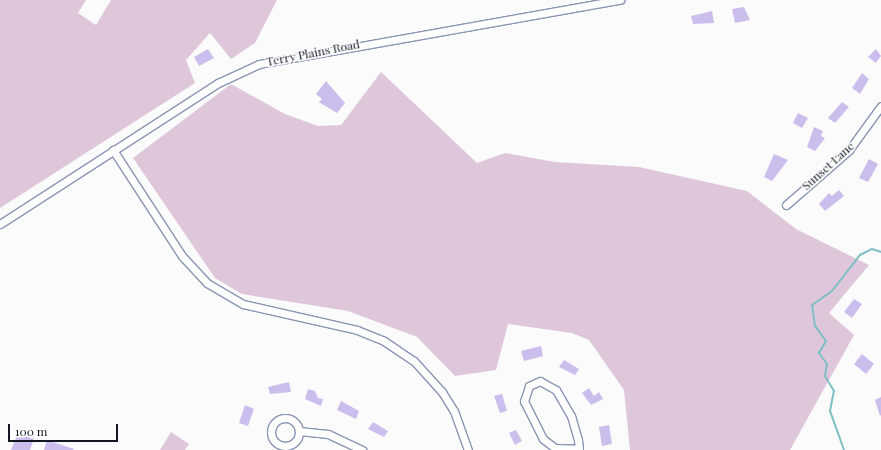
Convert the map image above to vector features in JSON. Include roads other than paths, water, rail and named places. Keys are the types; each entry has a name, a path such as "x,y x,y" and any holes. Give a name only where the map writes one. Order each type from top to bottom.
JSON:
{"street":[{"name":"Terry Plains Road","path":"0,224 218,83 269,60 620,0"},
{"name":"Sunset Lane","path":"786,205 849,150 881,106"},
{"path":"113,150 182,256 207,283 243,304 357,330 384,341 414,361 442,392 454,411 468,450"},
{"path":"540,381 556,390 572,416 579,450 555,448 543,439 524,401 529,386 540,381"},
{"path":"283,418 296,423 299,431 297,440 289,446 280,446 271,436 274,422 283,418"},
{"path":"299,431 328,434 362,450"}],"waterway":[{"path":"844,450 830,411 834,391 825,376 827,364 819,353 826,341 815,326 812,305 832,291 860,255 872,249 881,252"}]}
